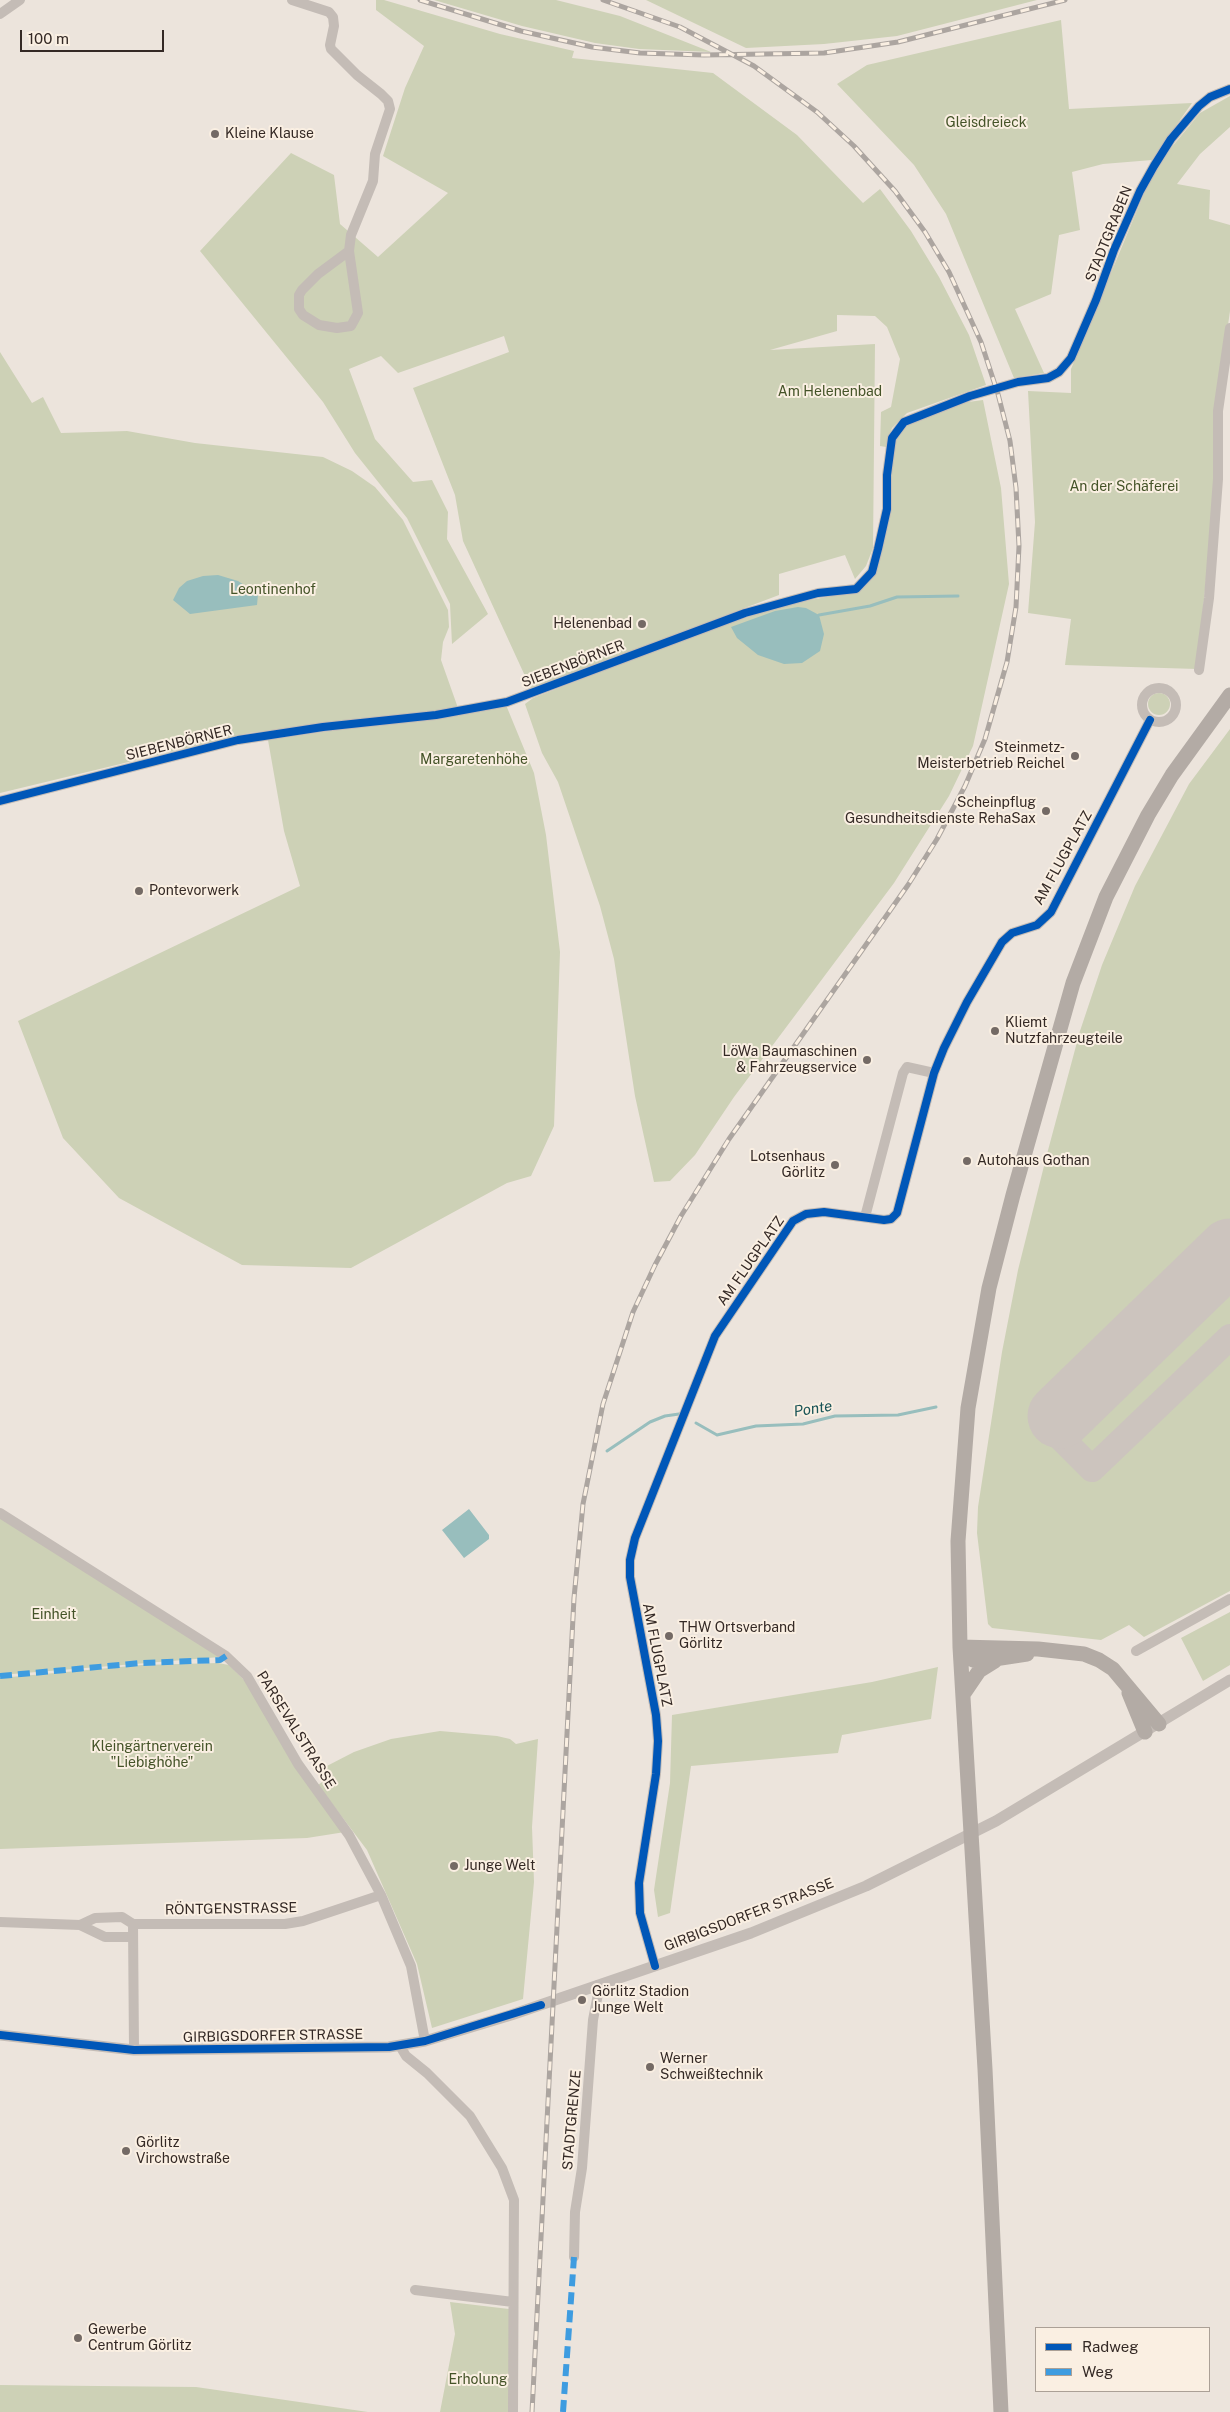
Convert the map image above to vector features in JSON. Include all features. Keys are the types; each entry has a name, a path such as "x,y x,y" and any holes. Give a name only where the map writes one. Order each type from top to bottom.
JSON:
{"main road":[{"path":"1001,2412 984,2059 960,1647 958,1541 968,1408 989,1288 1067,1002 1106,897 1148,815 1172,775 1230,695"},
{"path":"960,1647 1029,1648 1084,1654 1099,1660 1113,1669 1159,1724"},
{"path":"960,1647 965,1655 973,1660 995,1661 1049,1651"},
{"path":"964,1693 979,1671 995,1661"},
{"path":"1126,1685 1145,1732"}],"street":[{"path":"0,14 20,0"},
{"path":"292,0 329,12 333,17 334,26 330,45 331,49 357,75 388,101 390,109 375,154 373,181 351,235 349,251 358,304 356,320 351,326 344,328 319,325 303,316 299,309 299,295 318,274 349,251"},
{"name":"STADTGRABEN","path":"1018,382 1048,378 1059,372 1071,358 1096,300 1114,250 1140,191 1154,166 1171,139 1198,106 1210,97 1230,89"},
{"path":"1199,670 1209,598 1218,479 1218,411 1230,328"},
{"name":"SIEBENBÖRNER","path":"0,801 238,740 342,725 436,715 507,702 745,613 818,594 856,589 872,572 887,509 887,474 892,438 904,422 970,396 1018,382"},
{"name":"AM FLUGPLATZ","path":"655,1966 640,1913 639,1883 656,1774 658,1741 655,1711 630,1576 630,1560 636,1538 715,1336 793,1221 806,1214 824,1212 865,1218 891,1219 897,1213 934,1073 967,1002 1002,942 1012,933 1037,925 1051,912 1150,720"},
{"path":"865,1218 903,1073 907,1067 934,1073"},
{"name":"PARSEVALSTRASSE","path":"0,1513 226,1656 242,1670 256,1690 298,1764 349,1835 381,1895 410,1966 424,2041"},
{"path":"1136,1650 1230,1599"},
{"path":"1159,1724 1230,1680"},
{"name":"GIRBIGSDORFER STRASSE","path":"0,2035 134,2050 400,2046 424,2041 598,1986 793,1916 866,1886 996,1821 1159,1724"},
{"name":"RÖNTGENSTRASSE","path":"80,1925 95,1918 122,1917 133,1924 285,1924 303,1921 381,1895"},
{"name":"RÖNTGENSTRASSE","path":"0,1922 80,1925 104,1937 133,1937"},
{"path":"133,1924 134,2050"},
{"name":"STADTGRENZE","path":"574,2257 575,2212 582,2168 598,1986"},
{"path":"400,2046 406,2056 427,2073 470,2116 502,2168 514,2200 513,2302 515,2372 513,2412"},
{"path":"415,2290 513,2302"}],"green space":[{"name":"Am Helenenbad","path":"376,0 384,0 500,34 574,51 572,58 713,73 797,135 863,203 880,189 911,231 939,277 969,335 986,385 907,413 892,428 886,447 880,446 881,412 891,407 900,359 887,327 875,316 837,315 837,331 770,350 875,344 873,548 866,566 855,579 845,555 779,574 779,595 531,689 463,541 455,495 413,388 509,352 504,336 398,373 381,356 349,369 375,439 413,482 432,480 448,512 447,539 488,614 452,644 450,604 407,518 355,453 323,402 200,251 291,153 334,175 340,224 378,257 448,193 383,156 405,88 424,46 376,10"},
{"path":"434,0 556,0 620,16 711,52 639,49 595,43 522,26"},
{"path":"646,0 1037,0 897,36 824,44 746,48"},
{"name":"Gleisdreieck","path":"1061,20 1069,109 1192,103 1152,160 1103,164 1072,172 1080,230 1059,235 1051,294 1015,309 1044,373 1014,378 946,214 914,165 837,84 867,65"},
{"name":"An der Schäferei","path":"1230,96 1230,127 1200,154 1177,184 1210,190 1209,219 1230,225 1230,311 1216,409 1216,480 1197,669 1065,665 1071,619 1028,613 1035,522 1028,391 1071,393 1071,369 1148,184 1171,148 1200,113"},
{"name":"Leontinenhof","path":"0,352 32,403 43,397 61,433 127,431 195,443 323,457 352,471 375,487 403,520 448,610 449,627 443,642 441,660 458,708 249,733 0,793"},
{"path":"983,400 1001,488 1009,584 973,746 949,796 894,883 734,1097 695,1155 670,1181 654,1182 635,1096 614,959 600,906 558,782 542,753 525,704 533,698 695,635 784,605 858,591 876,571 892,438 904,422 946,405"},
{"path":"1159,693 1167,696 1170,704 1167,712 1159,715 1151,712 1148,704 1151,696"},
{"name":"Margaretenhöhe","path":"506,705 534,773 546,835 560,952 554,1126 531,1176 507,1183 351,1268 242,1265 119,1198 63,1138 18,1021 300,886 284,831 268,740"},
{"path":"1230,729 1230,1591 1144,1637 1129,1625 1101,1640 992,1628 988,1624 977,1533 978,1507 1002,1352 1018,1270 1047,1154 1080,1031 1102,965 1135,886 1189,784"},
{"name":"Einheit","path":"0,1515 220,1657 0,1675"},
{"path":"1230,1612 1230,1665 1203,1681 1181,1638"},
{"name":"Kleingärtnerverein \"Liebighöhe\"","path":"218,1663 229,1665 246,1682 345,1832 307,1838 0,1849 0,1678 142,1665"},
{"path":"938,1667 931,1719 842,1735 838,1753 691,1766 670,1913 658,1917 654,1890 670,1783 672,1715 872,1682"},
{"name":"Junge Welt","path":"440,1731 497,1736 510,1739 516,1744 538,1739 532,1827 534,1882 523,1999 432,2028 417,1964 367,1850 318,1785 329,1777 323,1768 354,1752 391,1739"},
{"name":"Erholung","path":"450,2302 509,2309 509,2412 440,2412 455,2334"},
{"path":"0,2385 196,2387 368,2412 0,2412"}],"water":[{"path":"218,575 238,581 258,594 257,605 190,614 173,600 179,588 187,581 203,576"},
{"path":"798,607 806,608 819,615 824,634 820,651 802,663 784,664 758,655 737,638 731,627 775,611"},
{"path":"469,1509 489,1535 489,1539 464,1558 442,1530"}],"waterway":[{"name":"SIEBENBÖRNER","path":"819,615 870,606 897,597 958,596"},
{"name":"Ponte","path":"696,1423 717,1435 756,1426 803,1424 835,1416 898,1415 936,1407"},
{"name":"Ponte","path":"607,1451 650,1422 665,1416 679,1414"}],"taxiway":[{"path":"1060,1416 1059,1436 1092,1469 1230,1337"}],"runway":[{"path":"1060,1416 1230,1251"}],"railway":[{"path":"420,0 521,31 592,47 640,53 704,55 824,53 898,42 1065,0"},
{"path":"532,2412 574,1598 583,1504 603,1404 633,1312 681,1216 729,1139 908,885 937,839 965,786 985,739 1007,662 1016,607 1019,546 1016,488 1010,441 998,394 981,342 949,272 925,232 895,191 854,146 817,112 754,66 680,27 603,0"}],"marked path":[{"path":"0,1676 141,1663 220,1660 226,1656"},
{"path":"563,2412 574,2257"}],"cycle path":[{"path":"0,801 238,740 323,727 436,715 507,702 745,613 818,593 856,589 872,572 878,549 887,509 887,475 892,438 904,422 970,396 1018,382 1048,378 1059,372 1071,358 1096,300 1114,250 1140,191 1154,166 1171,139 1199,106 1210,97 1230,89"},
{"path":"655,1966 640,1913 639,1883 656,1774 658,1741 656,1715 630,1577 630,1560 635,1538 715,1336 793,1221 806,1214 824,1212 884,1220 891,1219 897,1213 934,1073 967,1002 1002,942 1012,933 1037,925 1051,912 1150,720"},
{"path":"0,2035 134,2050 389,2047 425,2041 541,2005"}],"place":[{"name":"Kleine Klause","path":"215,134"},
{"name":"Helenenbad","path":"642,624"},
{"name":"Steinmetz- Meisterbetrieb Reichel","path":"1075,756"},
{"name":"Scheinpflug Gesundheitsdienste RehaSax","path":"1046,811"},
{"name":"Pontevorwerk","path":"139,891"},
{"name":"Kliemt Nutzfahrzeugteile","path":"995,1031"},
{"name":"LöWa Baumaschinen & Fahrzeugservice","path":"867,1060"},
{"name":"Autohaus Gothan","path":"967,1161"},
{"name":"Lotsenhaus Görlitz","path":"835,1165"},
{"name":"THW Ortsverband Görlitz","path":"669,1636"},
{"name":"Junge Welt","path":"454,1866"},
{"name":"Görlitz Stadion Junge Welt","path":"582,2000"},
{"name":"Werner Schweißtechnik","path":"650,2067"},
{"name":"Görlitz Virchowstraße","path":"126,2151"},
{"name":"Gewerbe Centrum Görlitz","path":"78,2338"}]}
